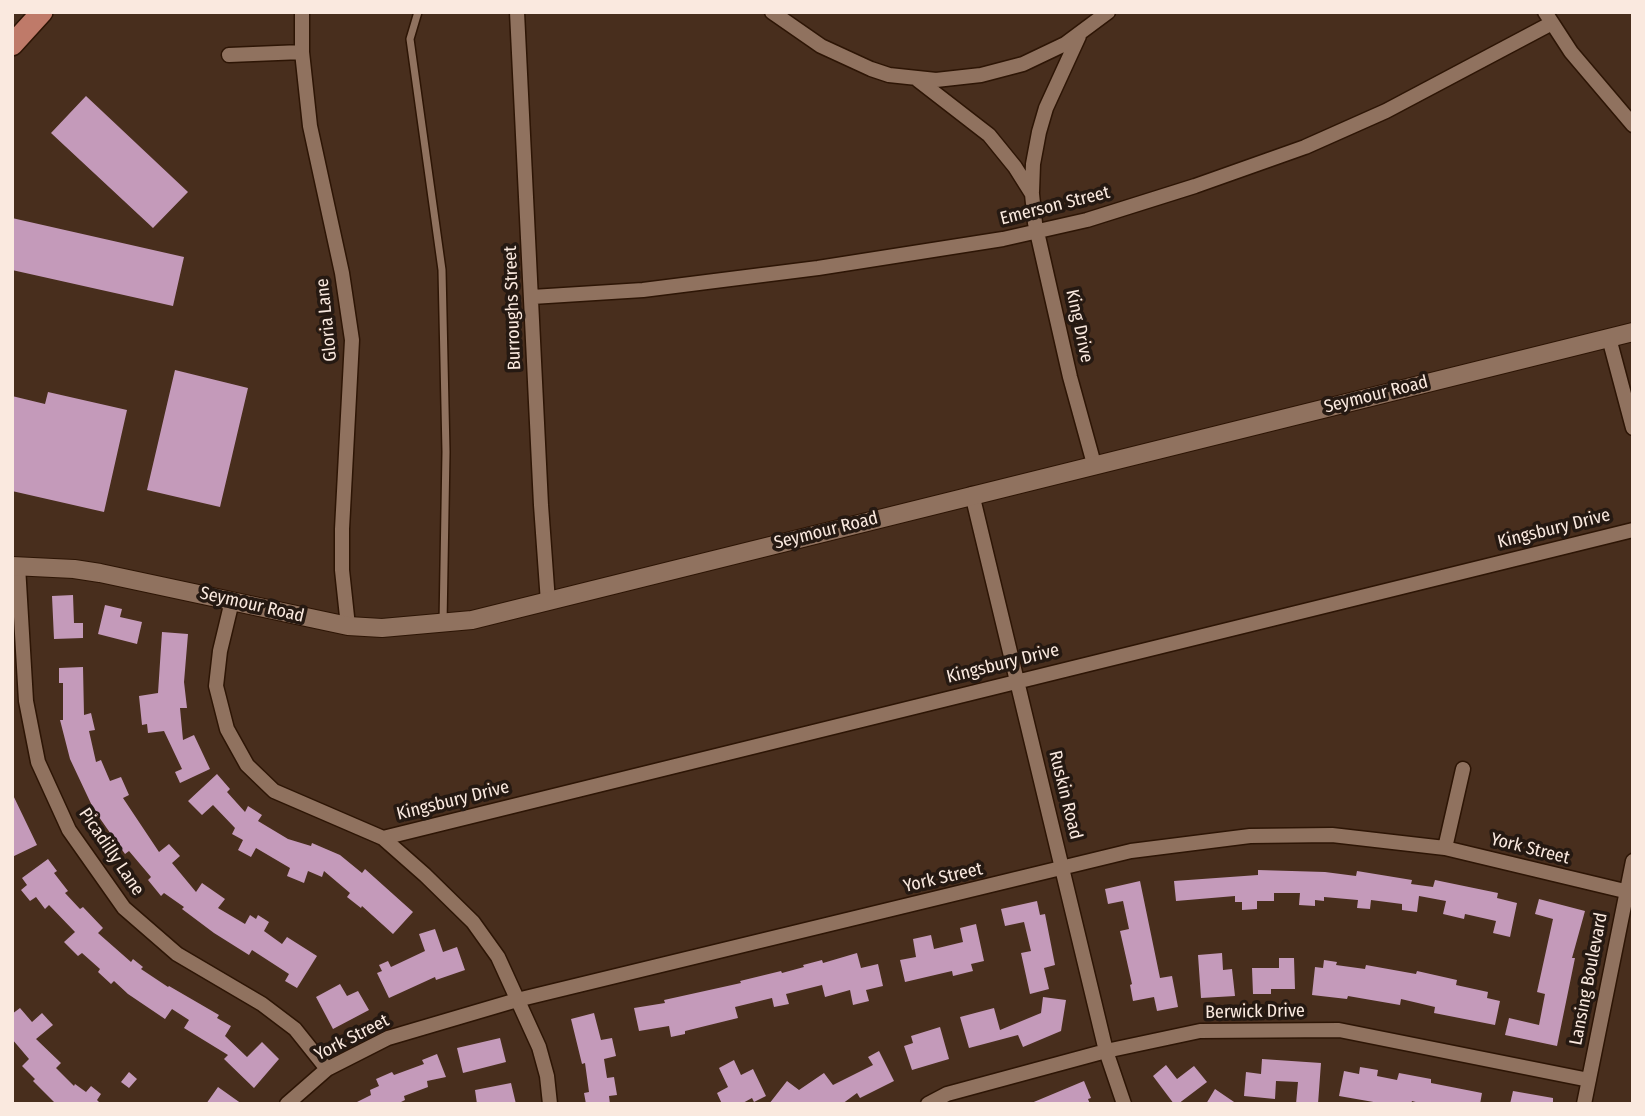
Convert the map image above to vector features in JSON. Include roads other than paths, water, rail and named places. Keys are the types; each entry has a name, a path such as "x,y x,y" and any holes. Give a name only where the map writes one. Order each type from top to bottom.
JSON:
{"main road":[{"path":"12,45 42,12"}],"street":[{"name":"Gloria Lane","path":"302,12 302,52 310,126 342,273 352,340 342,529 342,570 348,626"},
{"name":"Burroughs Street","path":"517,12 548,602"},
{"path":"772,12 821,46 846,58 888,75 918,80 958,79 1023,64 1080,34 1108,12"},
{"path":"1548,18 1571,52 1633,125"},
{"name":"Emerson Street","path":"532,297 643,290 818,268 1087,220 1305,147 1386,111 1548,18"},
{"name":"King Drive","path":"1080,34 1046,108 1033,164 1032,194 1037,231 1070,377 1094,464"},
{"path":"229,55 302,52"},
{"name":"King Drive","path":"918,80 989,135 1015,167 1032,194"},
{"name":"Seymour Road","path":"15,566 100,573 348,626 382,628 472,620 1633,332"},
{"path":"1609,338 1633,428"},
{"name":"Ruskin Road","path":"972,494 1107,1051 1124,1104"},
{"name":"Kingsbury Drive","path":"383,838 1633,530"},
{"name":"Picadilly Lane","path":"15,566 26,701 38,762 69,830 124,908 177,954 262,1004 295,1030 327,1069"},
{"path":"232,601 220,651 216,686 226,729 247,765 274,791 383,838 472,922 498,957 539,1047 547,1076 550,1104"},
{"path":"1445,848 1463,769"},
{"name":"York Street","path":"287,1104 327,1069 388,1038 517,1000 1131,851 1250,836 1332,835 1445,848 1630,892"},
{"name":"Lansing Boulevard","path":"1584,1104 1630,892 1633,862"},
{"name":"Berwick Drive","path":"928,1104 947,1094 1107,1051 1200,1031 1339,1030 1589,1080"}],"lane":[{"path":"418,12 410,40 442,270 446,452 443,624"}]}
